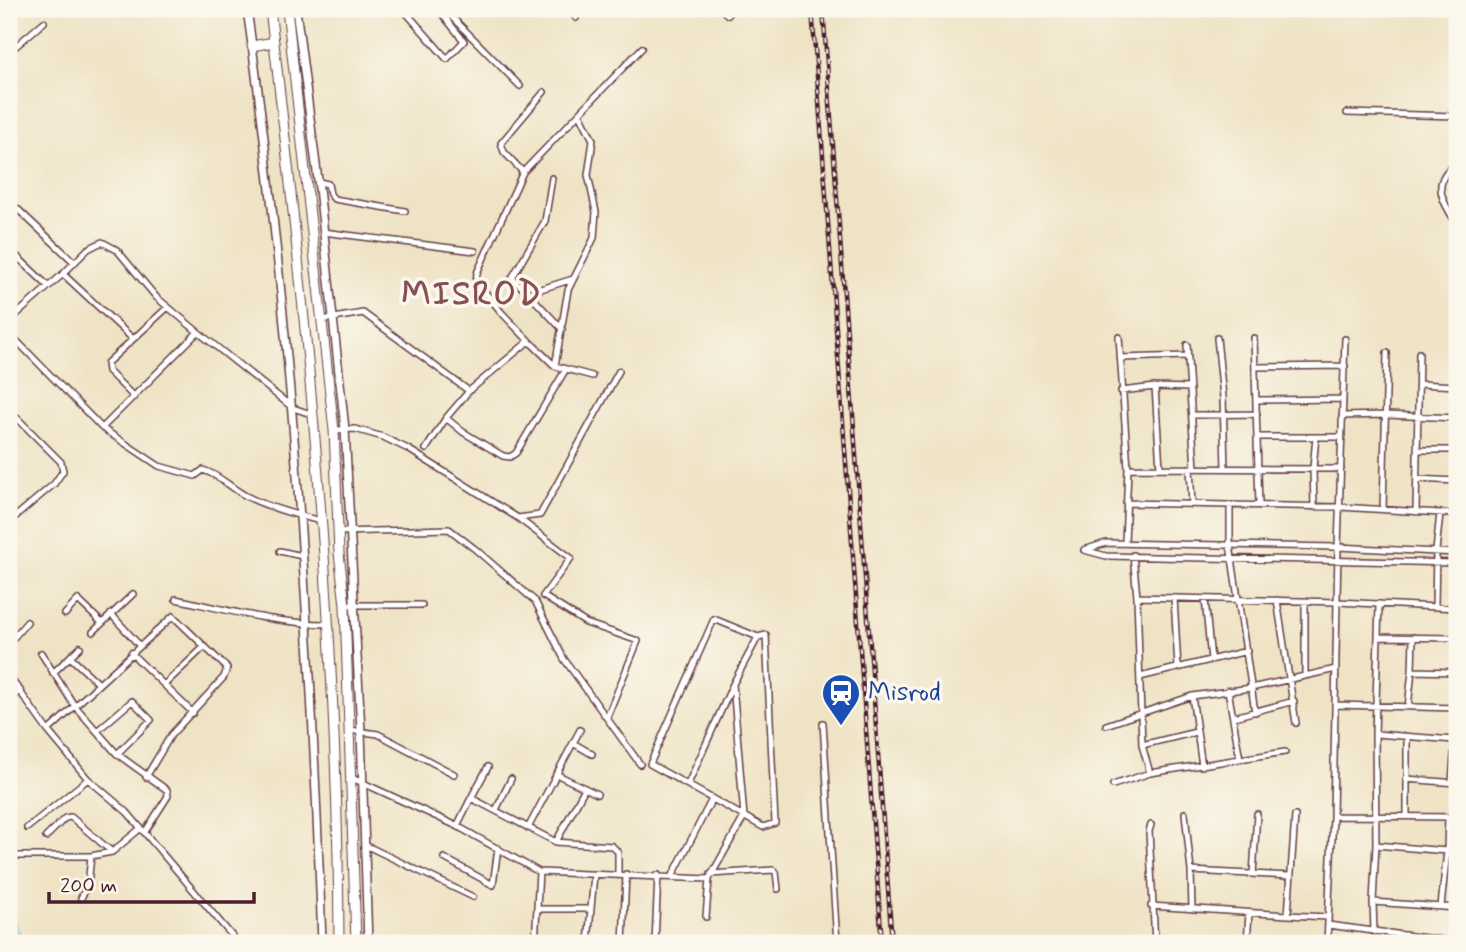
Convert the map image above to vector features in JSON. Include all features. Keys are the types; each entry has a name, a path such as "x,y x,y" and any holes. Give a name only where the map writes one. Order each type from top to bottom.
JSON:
{"main road":[{"path":"270,9 314,415 329,624 338,839 339,943"},
{"path":"287,9 308,197 326,319 339,532 350,605 350,730 356,943"},
{"path":"252,46 274,42"},
{"path":"308,197 320,197"}],"street":[{"path":"247,9 293,408 322,943"},
{"path":"296,9 320,197 326,319 345,429 350,605 361,732 368,943"},
{"path":"403,9 447,59 464,41 438,9"},
{"path":"444,9 520,86"},
{"path":"570,9 576,18"},
{"path":"721,9 728,15"},
{"path":"9,52 44,22"},
{"path":"592,376 555,366 476,281 477,273 523,172 642,48"},
{"path":"523,172 504,152 501,144 544,92"},
{"path":"1347,113 1457,116 1457,123"},
{"path":"555,366 568,290 594,238 596,212 588,175 593,140 580,114"},
{"path":"1457,162 1444,175 1440,189 1457,225"},
{"path":"552,178 545,221 512,278 562,330"},
{"path":"318,182 328,184 334,199 405,211"},
{"path":"9,201 74,262"},
{"path":"323,232 475,251"},
{"path":"9,320 88,249 102,243 117,250 156,296 198,332 293,408 314,415"},
{"path":"9,249 48,286"},
{"path":"63,274 133,339"},
{"path":"528,293 573,279"},
{"path":"134,397 106,367 111,359 169,307"},
{"path":"326,319 363,313 469,391"},
{"path":"102,428 198,332"},
{"path":"9,333 102,428 159,467 195,476 202,470 212,472 247,497 321,521"},
{"path":"1119,337 1128,468 1125,543"},
{"path":"1217,338 1224,413 1225,468"},
{"path":"1254,338 1259,506"},
{"path":"1327,943 1333,816 1345,339"},
{"path":"426,449 446,418 469,391 529,341"},
{"path":"1187,345 1192,415 1192,505"},
{"path":"1383,509 1387,353"},
{"path":"1416,512 1419,353"},
{"path":"1120,358 1188,356"},
{"path":"1255,367 1345,366"},
{"path":"446,418 483,444 503,456 510,457 516,453 566,369"},
{"path":"518,518 540,515 619,371"},
{"path":"1419,384 1457,386"},
{"path":"1121,391 1155,387 1190,388"},
{"path":"1155,387 1160,468"},
{"path":"1257,400 1342,399"},
{"path":"9,410 61,462 63,471 54,484 9,522"},
{"path":"1192,415 1257,414"},
{"path":"1342,416 1457,418"},
{"path":"334,430 355,429 383,436 408,449 518,518 571,558 543,596 586,623 638,641 607,717"},
{"path":"1257,437 1341,437"},
{"path":"1314,508 1313,468 1316,437"},
{"path":"1418,450 1457,450"},
{"path":"1128,468 1341,469"},
{"path":"1417,479 1457,481"},
{"path":"1126,503 1340,507 1457,514"},
{"path":"1230,505 1231,557 1255,712"},
{"path":"1436,607 1436,551 1440,513"},
{"path":"339,532 449,530 536,601 564,659 640,764"},
{"path":"1457,553 1338,547 1125,543 1106,543 1084,550 1106,556 1457,563"},
{"path":"280,551 302,556"},
{"path":"1133,555 1142,745 1150,773"},
{"path":"93,632 133,594"},
{"path":"1137,597 1457,608"},
{"path":"1174,598 1178,668"},
{"path":"176,599 265,618 306,624 329,624"},
{"path":"1205,599 1211,660"},
{"path":"65,614 78,600 102,623"},
{"path":"1277,600 1296,723"},
{"path":"1305,601 1305,676"},
{"path":"1374,932 1375,706 1379,604"},
{"path":"350,605 422,605"},
{"path":"111,614 139,645"},
{"path":"48,731 173,616 227,668 225,677 171,735 146,777"},
{"path":"714,619 758,636 766,635 775,823 763,827 650,764 714,619"},
{"path":"9,643 27,622"},
{"path":"688,784 758,636"},
{"path":"1378,637 1457,638"},
{"path":"1408,707 1413,637"},
{"path":"164,685 204,646"},
{"path":"53,673 80,647"},
{"path":"1140,677 1247,651"},
{"path":"9,856 91,856 112,852 143,830 169,793 117,754 74,705 41,653"},
{"path":"131,653 193,713"},
{"path":"70,657 98,683"},
{"path":"1105,726 1192,696 1251,688 1336,669"},
{"path":"1412,671 1457,672"},
{"path":"9,676 48,731 88,779 127,812 238,943"},
{"path":"706,917 710,876 744,817 733,684"},
{"path":"9,701 20,690"},
{"path":"1228,690 1240,760"},
{"path":"1192,696 1202,766"},
{"path":"97,731 132,701 151,720 117,754"},
{"path":"1234,717 1294,701"},
{"path":"1335,705 1457,708"},
{"path":"1406,779 1455,782 1457,715"},
{"path":"823,723 836,943"},
{"path":"350,730 378,734 454,774"},
{"path":"528,828 580,730"},
{"path":"1142,745 1196,733"},
{"path":"1375,734 1455,740"},
{"path":"1407,737 1407,816"},
{"path":"573,743 592,754"},
{"path":"1113,785 1150,773 1285,752"},
{"path":"457,826 488,767"},
{"path":"556,774 597,794"},
{"path":"352,778 457,826 539,872 672,877 773,870 776,872 778,889"},
{"path":"27,828 88,779"},
{"path":"496,810 511,779"},
{"path":"556,842 584,788"},
{"path":"471,798 556,842 612,846 618,852 618,874"},
{"path":"672,877 712,799"},
{"path":"1185,813 1192,909"},
{"path":"1253,874 1257,814"},
{"path":"1288,915 1295,816"},
{"path":"1333,816 1457,817"},
{"path":"46,837 65,818 71,817 112,852"},
{"path":"1441,906 1448,817"},
{"path":"1151,825 1151,906 1155,943"},
{"path":"365,845 473,897"},
{"path":"1376,845 1447,850"},
{"path":"444,858 493,885 498,848"},
{"path":"81,898 88,885 91,856"},
{"path":"535,943 539,872"},
{"path":"1191,872 1290,876"},
{"path":"588,943 594,874"},
{"path":"623,943 626,874"},
{"path":"655,943 658,876"},
{"path":"1373,902 1457,908"},
{"path":"1151,906 1328,917"},
{"path":"537,909 591,909"},
{"path":"1247,943 1249,913"},
{"path":"1328,925 1427,941 1457,942"}],"waterway":[{"path":"9,920 19,933 20,943"}],"railway":[{"path":"812,9 882,943"},
{"path":"823,9 892,943"}],"place":[{"name":"Misrod","path":"841,727"}],"district":[{"name":"MISROD","path":"472,295"}]}
